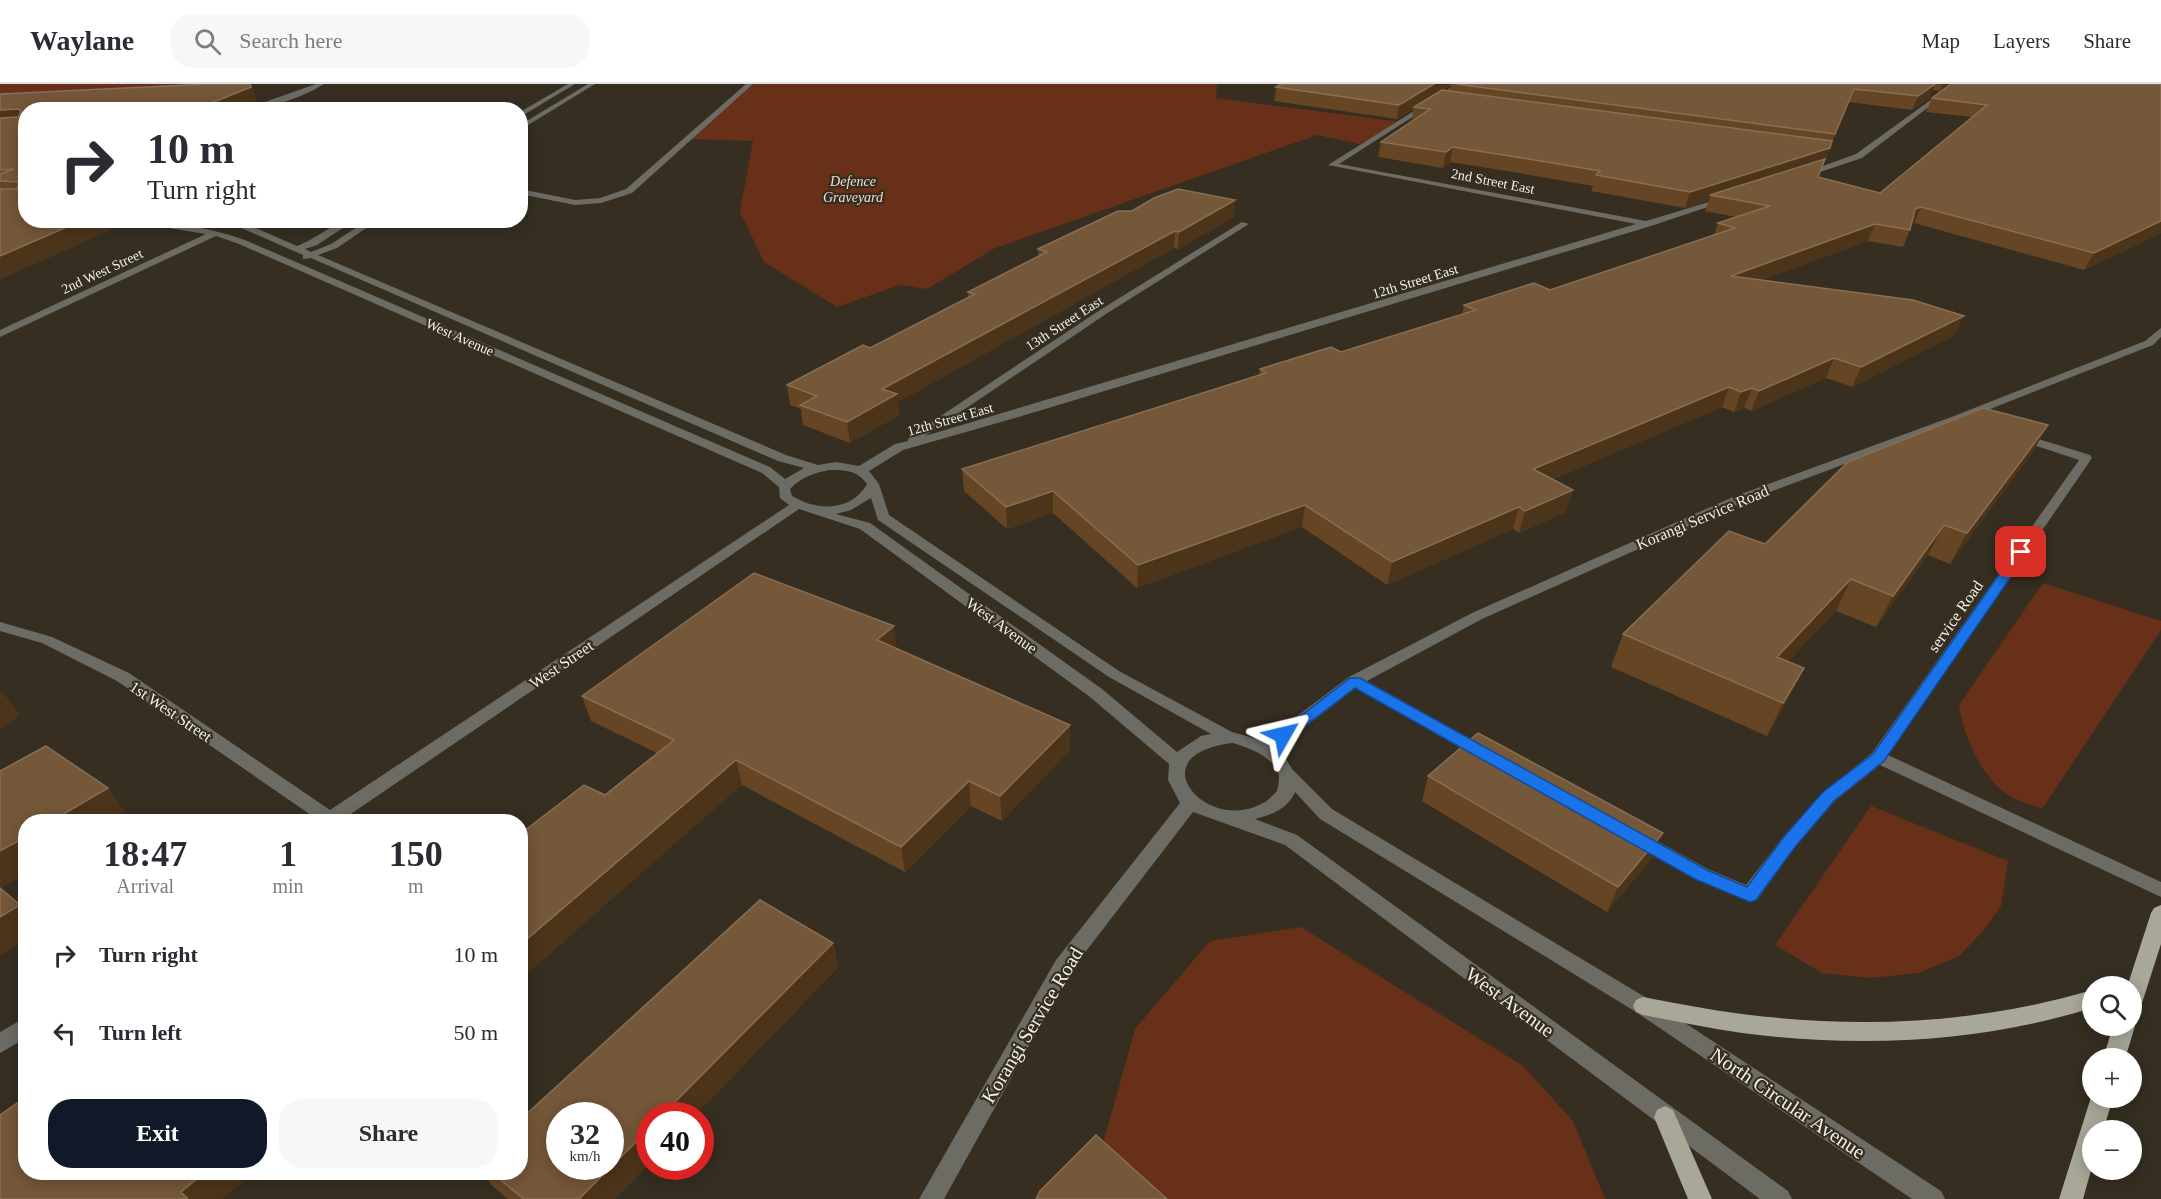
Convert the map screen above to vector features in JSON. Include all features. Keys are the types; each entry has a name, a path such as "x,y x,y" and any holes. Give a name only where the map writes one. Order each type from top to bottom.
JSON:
{"main road":[{"path":"2138,976 2161,913"},
{"path":"1643,1006 1754,1025 1895,1033 1958,1029 2060,1010 2082,1002"},
{"path":"2071,1199 2099,1108"},
{"path":"1665,1117 1700,1199"}],"street":[{"path":"275,102 321,84"},
{"path":"528,111 572,84"},
{"path":"528,123 592,84"},
{"path":"528,193 551,200 583,204 610,200 629,191 750,84"},
{"path":"1439,99 1461,84"},
{"path":"1793,178 1859,156 1941,95 1962,84"},
{"path":"1930,94 1941,95"},
{"path":"1439,99 1450,100"},
{"name":"2nd Street East","path":"1439,99 1332,165 1650,225"},
{"path":"1836,153 1859,156"},
{"name":"12th Street East","path":"861,470 899,447 1011,416 1650,225 1738,196"},
{"name":"13th Street East","path":"899,447 1103,312 1245,224"},
{"name":"West Avenue","path":"180,228 216,233 275,256 766,470 786,486"},
{"name":"West Avenue","path":"248,228 782,458 817,468"},
{"path":"275,256 324,238 339,228"},
{"path":"289,262 334,246 362,228"},
{"name":"2nd West Street","path":"0,334 216,233"},
{"name":"Korangi Service Road","path":"1266,748 1355,681 1477,616 1737,500 1958,418 2150,342 2161,331"},
{"path":"1958,418 1979,425"},
{"name":"service Road","path":"1878,758 2086,458 2001,432"},
{"path":"796,506 786,498 786,486 797,476 817,468 838,466 861,470 869,476 873,484 866,496 849,507 812,511"},
{"name":"West Avenue","path":"873,484 883,518 1114,674 1229,737"},
{"name":"West Avenue","path":"796,506 865,526 1096,693 1177,762"},
{"name":"West Street","path":"338,814 796,506"},
{"name":"1st West Street","path":"0,626 47,640 123,677 318,814"},
{"path":"1355,681 1497,761"},
{"path":"1288,774 1287,791 1277,805 1257,815 1233,818 1211,813 1190,802 1179,787 1175,771 1177,762 1193,746 1210,739 1229,737 1249,740 1266,748 1280,759 1288,774 1326,814 1643,1006"},
{"path":"1620,829 1701,874 1750,895 1789,842 1829,796 1878,758 2161,890"},
{"name":"Korangi Service Road","path":"931,1199 1063,966 1190,802"},
{"name":"West Avenue","path":"1233,818 1291,840 1665,1117 1780,1199"},
{"name":"North Circular Avenue","path":"1643,1006 1933,1199"},
{"path":"0,1044 18,1032"}],"green space":[{"path":"0,84 228,84 50,102 18,102 18,105 0,107"},
{"name":"Defence Graveyard","path":"750,84 1217,84 1216,98 1401,122 1360,144 1317,135 995,248 927,289 900,285 837,307 764,262 740,212 753,141 688,139"},
{"path":"2043,583 2161,621 2161,630 2042,809 2011,796 1989,777 1969,742 1959,705"},
{"path":"1871,806 2008,861 2001,906 1983,931 1959,956 1919,973 1870,978 1822,973 1775,945"},
{"path":"1301,927 1523,1066 1573,1121 1605,1199 1127,1199 1096,1169 1135,1029 1210,941"}],"building":[{"path":"209,84 250,84 251,87 214,102 18,102 18,109 0,110 0,94"},
{"path":"1282,84 1434,84 1399,105 1276,87"},
{"path":"1456,84 1935,84 1918,96 1854,89 1835,134"},
{"path":"1951,84 2161,84 2161,221 2094,253 1921,207 1915,209 1910,230 1875,224 1731,276 1913,300 1964,316 1861,367 1834,358 1759,391 1752,388 1741,392 1729,387 1533,469 1573,490 1525,511 1519,507 1392,562 1305,505 1138,565 1053,491 1006,507 962,469 1266,373 1260,369 1331,347 1341,352 1476,310 1464,305 1534,283 1550,290 1735,228 1718,223 1770,206 1710,195 1825,159 1818,177 1880,193 1987,105 1932,98"},
{"path":"1442,90 1832,141 1830,148 1690,192 1596,175 1600,171 1516,157 1453,147 1446,152 1381,142 1430,109 1414,107"},
{"path":"18,117 18,182 0,181 0,174 14,169 0,170 0,118"},
{"path":"18,186 18,228 65,228 0,256 0,189 17,189"},
{"path":"1178,189 1235,200 882,389 897,394 847,422 800,405 817,396 787,385 863,345 870,348 975,294 968,292 1047,252 1038,249 1118,211 1132,211 1154,198"},
{"path":"1983,408 2048,425 1967,533 1944,525 1893,596 1851,579 1777,657 1804,668 1783,703 1623,634 1729,531 1765,544 1848,462"},
{"path":"754,573 894,626 877,640 1070,725 1000,796 969,781 901,847 736,760 528,938 528,828 584,785 605,795 674,740 582,696"},
{"path":"1478,733 1663,833 1618,887 1428,776"},
{"path":"46,746 108,788 64,814 18,814 18,841 0,851 0,771"},
{"path":"0,888 18,903 18,906 0,917"},
{"path":"760,900 833,943 675,1102 636,1102 636,1142 624,1154 624,1102 546,1102 546,1180 598,1180 579,1199 524,1199 501,1180 528,1180 528,1113"},
{"path":"18,1103 18,1180 196,1180 181,1192 188,1199 0,1199 0,1115"},
{"path":"1096,1135 1167,1199 1036,1199 1040,1191"}],"route":[{"path":"1283,735 1355,681 1701,874 1750,895 1789,842 1829,796 1878,758 2021,552"}]}
